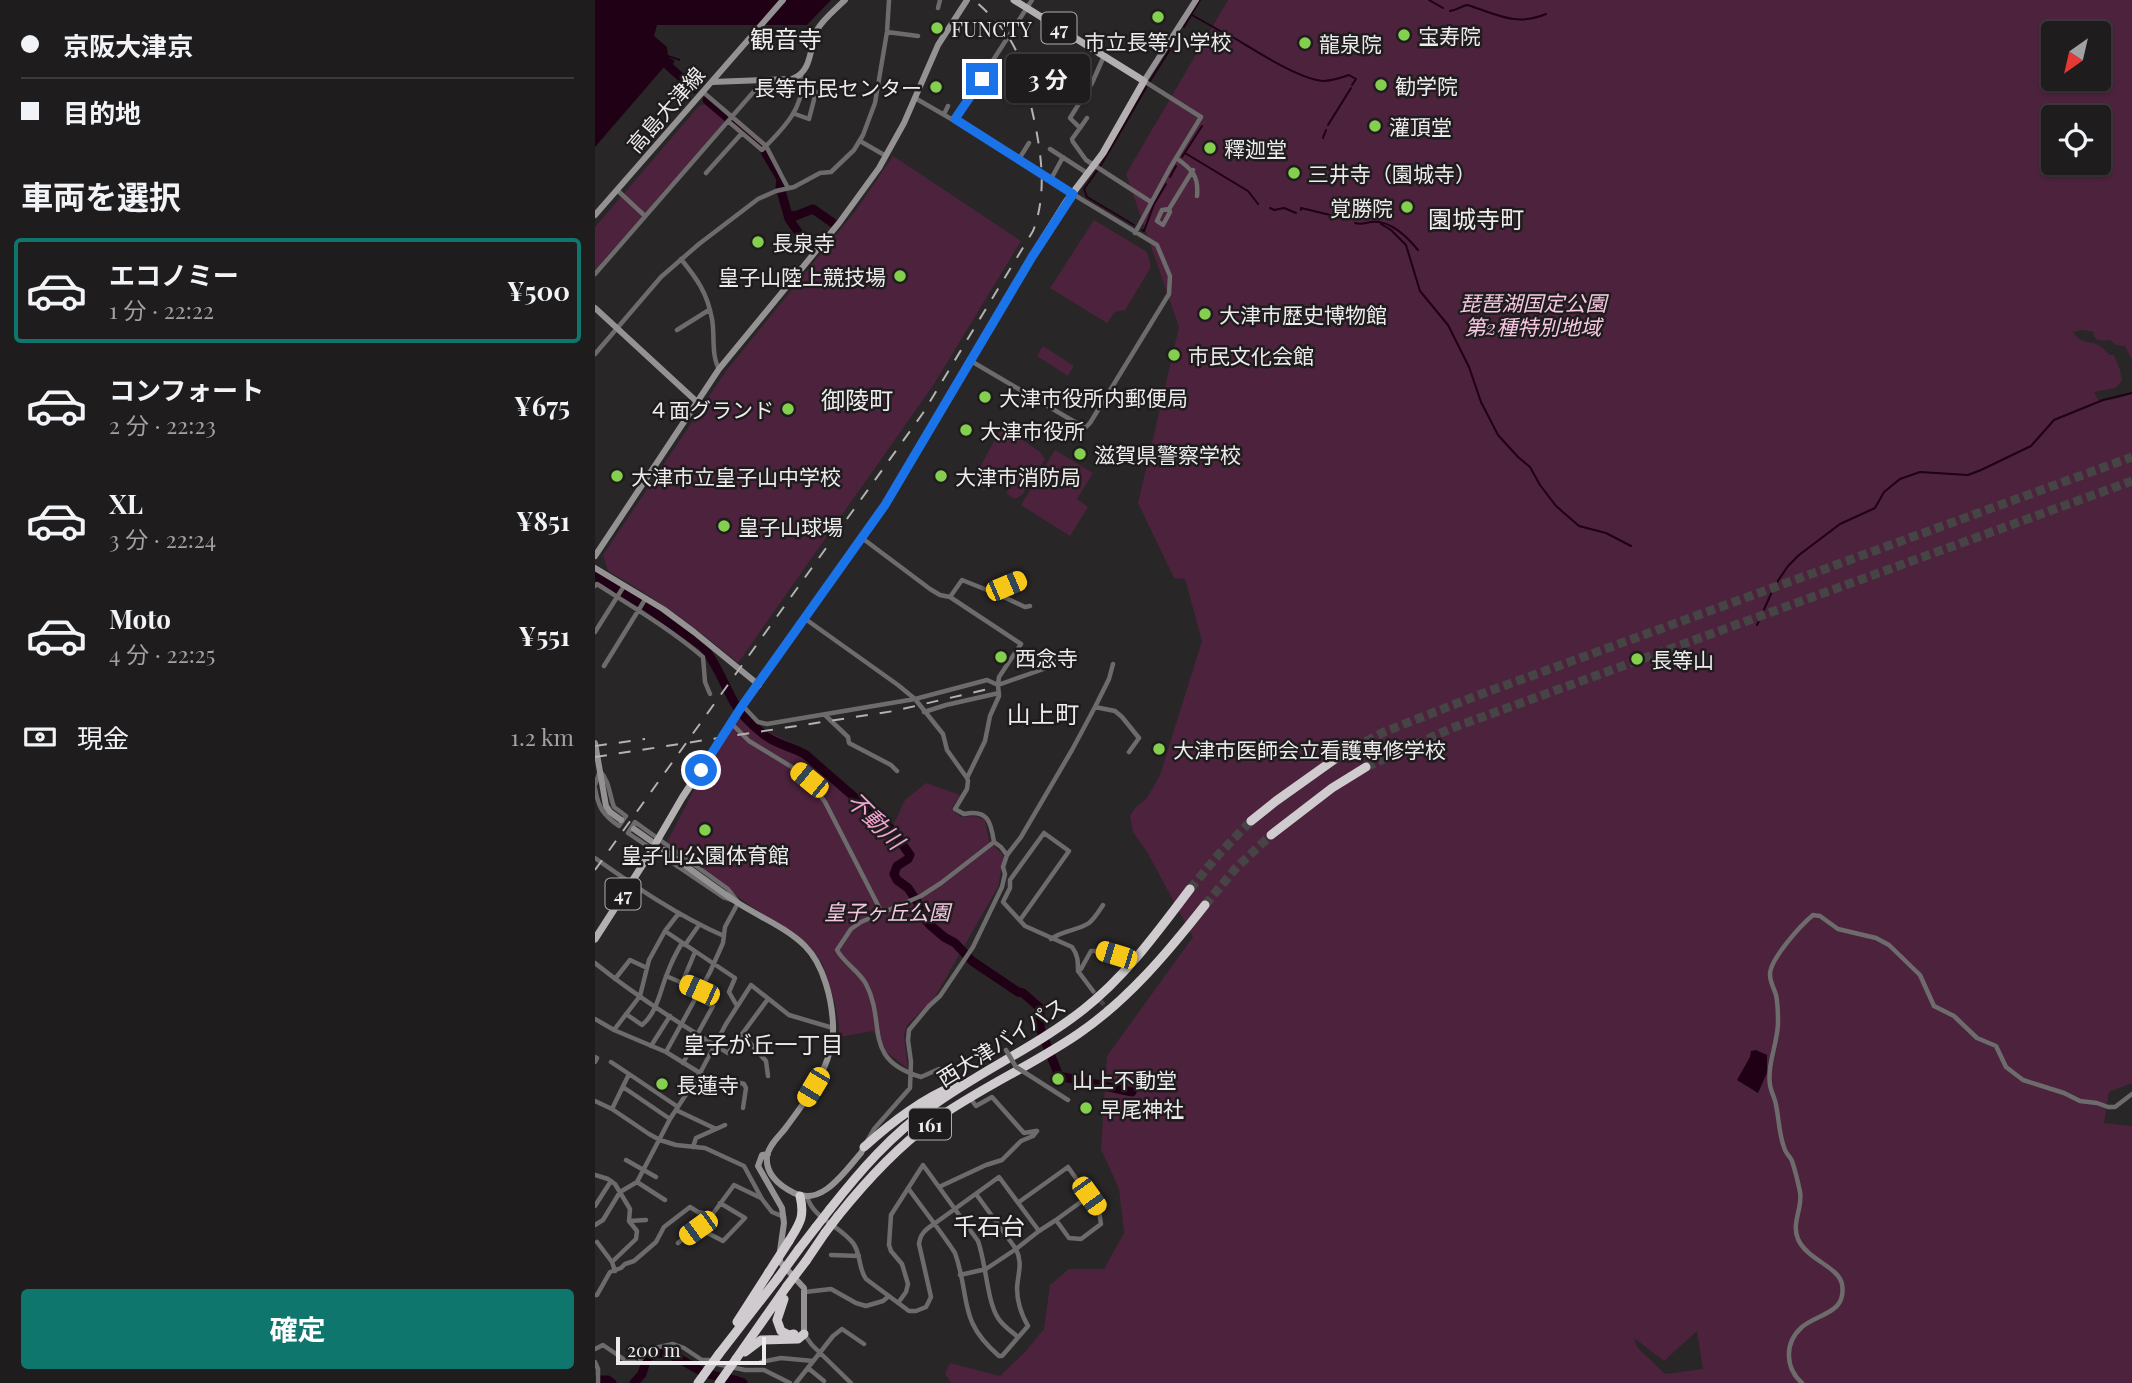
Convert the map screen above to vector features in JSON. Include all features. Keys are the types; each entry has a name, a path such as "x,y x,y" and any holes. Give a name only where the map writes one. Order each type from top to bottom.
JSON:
{"highway":[{"path":"1251,821 1342,754"},
{"path":"1271,835 1332,788 1366,767"},
{"name":"西大津バイパス","path":"698,1383 829,1209 873,1157 932,1106 1057,1029 1085,1008 1134,961 1190,889"},
{"name":"西大津バイパス","path":"719,1383 825,1233 871,1175 892,1154 965,1101 1042,1057 1096,1020 1118,1002 1176,941 1205,905"},
{"path":"864,1147 923,1101 981,1074"},
{"path":"719,1354 802,1218 804,1196"},
{"path":"788,1287 777,1320 785,1334 804,1334"},
{"path":"736,1359 761,1340 798,1339 804,1334"}],"main road":[{"name":"47","path":"595,939 737,714 890,497 970,360 1073,194 1098,167 1144,81 1014,0"}],"street":[{"name":"高島大津線","path":"595,215 783,0"},
{"path":"712,82 792,79 801,75 807,67 819,28 845,0"},
{"path":"595,354 648,291 681,259 758,200 820,173 834,170 860,141 875,103 887,32 889,0"},
{"path":"938,8 940,0"},
{"path":"595,556 719,369 839,223 886,156 938,45 967,0"},
{"path":"955,119 1032,0"},
{"path":"1135,233 1201,117 1144,81 1196,0"},
{"path":"887,32 918,37"},
{"path":"1080,128 1070,118 1104,55"},
{"path":"766,146 795,114 803,85 801,75"},
{"path":"595,274 763,81"},
{"path":"703,92 753,139"},
{"path":"795,114 809,119 816,92"},
{"path":"915,98 955,119 1157,245 1170,276 1169,294 1088,426 1084,428 970,360"},
{"path":"944,114 948,106"},
{"path":"1087,118 1072,139 1074,145 1086,160 1151,202"},
{"path":"731,120 742,133 766,146 783,190"},
{"path":"706,173 742,133"},
{"path":"860,141 886,156"},
{"path":"1019,159 1029,143"},
{"path":"1049,149 1089,174"},
{"path":"1051,179 1063,157"},
{"path":"1176,158 1193,170 1198,187 1197,196"},
{"path":"1169,209 1193,170"},
{"path":"617,190 645,216"},
{"path":"681,259 703,288 719,369"},
{"path":"595,308 697,401"},
{"path":"677,330 709,310"},
{"path":"861,537 930,589 950,597 1020,642 999,677 999,693 990,716 985,741 967,778"},
{"path":"595,568 678,621 759,685"},
{"path":"950,597 962,580 1025,607 1030,606"},
{"path":"992,592 1020,580"},
{"path":"596,584 671,631 701,655 704,660 705,682 710,694"},
{"path":"595,632 624,586"},
{"path":"604,666 646,599"},
{"path":"803,618 829,634 915,699 941,730 947,750 967,778 967,789 955,809 960,813 974,812 987,817 992,825 994,842 1007,855"},
{"path":"671,631 678,621"},
{"path":"701,655 710,646"},
{"path":"743,706 760,723 824,715 915,699 987,680 998,685 1052,666 1058,660"},
{"path":"664,850 796,939 819,966 831,1004 833,1039 822,1071 768,1154 768,1168 773,1178 804,1196 816,1196 834,1183 861,1153 874,1129 910,1088 909,1030 940,996 973,947 1002,887 1007,855 1095,707 1109,679 1113,664"},
{"path":"924,712 999,693"},
{"path":"1095,707 1115,711 1139,738 1129,752"},
{"path":"824,715 848,737 849,743 891,765 897,771"},
{"path":"731,723 749,741 809,780 825,802 882,913"},
{"path":"595,743 606,806 621,820"},
{"path":"600,771 610,787 614,807 627,816 619,826 604,815 596,802 595,787 600,771"},
{"path":"654,843 635,822 628,833 654,843 728,889 738,902"},
{"path":"634,829 723,897 738,902"},
{"path":"1020,920 1069,850 1044,833 1012,877 1003,902 1025,926 1072,947 1076,952 1078,971 1093,991"},
{"path":"954,1081 939,1069 921,1077 911,1074 891,1061 882,1051 865,981 837,950 851,929 941,883 994,842"},
{"path":"595,858 679,913 724,936"},
{"path":"1005,874 1012,877"},
{"path":"666,1052 714,963 723,943 725,927 738,902"},
{"path":"1051,939 1059,933 1091,922 1103,905"},
{"path":"614,1030 640,996 647,968 665,931 679,913"},
{"path":"1802,1383 1790,1364 1789,1348 1801,1328 1834,1310 1842,1286 1835,1271 1808,1254 1796,1236 1795,1224 1800,1194 1791,1160 1782,1144 1776,1103 1770,1087 1770,1065 1778,1018 1770,970 1782,950 1807,920 1813,915 1820,916 1837,929 1876,937 1889,946 1920,975 1934,1006 1954,1016 1977,1038 1996,1046 2006,1067 2018,1077 2080,1101 2108,1107 2115,1107 2132,1094"},
{"path":"626,1014 642,1025 645,1024 656,1007 666,976 684,944 699,925"},
{"path":"665,931 735,978 729,992 737,1006"},
{"path":"1078,971 1091,951 1116,955"},
{"path":"682,983 695,952"},
{"path":"615,979 630,960 647,968"},
{"path":"595,963 698,1036 729,1053 768,999"},
{"path":"666,976 699,990"},
{"path":"595,1225 603,1220 621,1192 637,1182 670,1119 751,985 789,1015 834,1028"},
{"path":"683,1063 713,1006 695,997"},
{"path":"651,1046 670,1016"},
{"path":"595,1018 614,1030 666,1052 713,1080 723,1078 744,1084 746,1088 743,1108"},
{"path":"742,1034 766,1061 768,1076"},
{"path":"1006,1050 1016,1067 1068,1100"},
{"path":"595,1057 595,1062"},
{"path":"611,1062 677,1108 716,1129"},
{"path":"612,1109 629,1074"},
{"path":"623,1087 670,1119"},
{"path":"939,1187 986,1164 1002,1160 1021,1141 1033,1136 1037,1131 1024,1133 992,1097 976,1106 973,1102"},
{"path":"595,1101 660,1140 676,1145 705,1148 744,1166 772,1212 784,1217"},
{"path":"693,1147 696,1138 725,1125"},
{"path":"768,1154 762,1155 758,1166 782,1208 784,1217 779,1258 804,1288 804,1334 851,1383"},
{"path":"626,1160 656,1177"},
{"path":"898,1303 907,1292 908,1284 902,1264 891,1251 888,1242 892,1212 923,1165 978,1241 995,1312 1002,1323 1018,1337"},
{"path":"1019,1202 1068,1167 1099,1211 1101,1224 1081,1239 1069,1238 1056,1220"},
{"path":"595,1175 611,1181 621,1192 630,1209 629,1221 637,1231 636,1238 612,1262"},
{"path":"804,1196 815,1212 850,1239 857,1248 862,1275 909,1311 923,1309 930,1302 931,1292 919,1244 922,1235 999,1177 1039,1231"},
{"path":"595,1206 611,1181"},
{"path":"637,1182 665,1200"},
{"path":"678,1242 712,1215 734,1185 762,1199"},
{"path":"908,1188 955,1253 975,1331 985,1345 1002,1356 1028,1326 1019,1306 1017,1287 1020,1257 976,1194"},
{"path":"961,1275 986,1269 1089,1196"},
{"path":"698,1228 723,1241 745,1218 720,1203"},
{"path":"595,1295 610,1272 634,1261 656,1242 664,1227 690,1207 712,1215"},
{"path":"629,1221 646,1220"},
{"path":"597,1242 612,1262 615,1271"},
{"path":"831,1255 859,1256"},
{"path":"805,1292 831,1289 866,1306 883,1301 889,1296"},
{"path":"796,1383 833,1336 842,1329 864,1344"},
{"path":"595,1349 603,1345 631,1362 640,1360 650,1349 673,1344 702,1360 745,1370 764,1370 790,1383"},
{"path":"761,1362 781,1358 814,1361"},
{"path":"595,1362 599,1369 598,1380"},
{"path":"809,1368 824,1381"}],"green space":[{"name":"琵琶湖国定公園 第2種特別地域","path":"1228,0 2132,0 2132,360 2125,346 2116,345 2110,340 2101,341 2093,332 2073,332 2082,340 2099,345 2109,355 2114,355 2120,370 2122,381 2115,388 2094,392 2098,400 2111,400 2132,394 2132,1083 2109,1092 2104,1123 2132,1126 2132,1383 951,1383 945,1374 950,1363 1000,1376 1044,1329 1050,1285 1069,1269 1104,1269 1124,1233 1119,1189 1101,1149 1107,1056 1193,937 1147,852 1133,832 1130,816 1147,798 1160,775 1202,641 1185,579 1174,578 1138,503 1179,327 1126,174","holes":["1697,1331 1703,1369 1665,1374 1637,1347 1634,1338 1664,1361"]},
{"path":"705,104 724,120 724,124 595,270 595,227 699,106"},
{"path":"893,156 1021,241 934,384 738,663 675,614 608,571 603,555 726,371 856,210"},
{"path":"1094,220 1147,252 1151,267 1125,310 1115,312 1107,323 1050,288"},
{"path":"1043,346 1074,366 1068,376 1037,356"},
{"path":"1005,428 1040,452 1045,459 1022,495 1015,499 1007,494 1008,488 977,473 1000,430"},
{"path":"1055,450 1093,473 1077,499 1088,507 1070,536 1021,505"},
{"name":"皇子ヶ丘公園","path":"742,710 757,726 800,747 892,828 905,800 926,783 960,795 951,809 961,817 975,816 985,820 989,841 1004,856 998,887 935,997 907,1025 904,1035 908,1069 885,1051 873,1031 839,1037 835,1003 823,965 812,949 668,845 667,842 695,788"}],"shaded area":[{"path":"595,0 831,0 807,25 657,25 654,36 667,47 668,55 680,61 668,57 675,61 669,69 664,67 595,147"},
{"path":"1756,1050 1767,1055 1767,1073 1758,1093 1737,1080 1751,1051"}],"waterway":[{"path":"1184,27 1200,0"},
{"path":"1429,0 1443,8"},
{"path":"1450,11 1467,5 1515,19 1535,18 1546,14"},
{"path":"1192,15 1222,32"},
{"path":"1150,81 1181,32"},
{"path":"1229,35 1301,75 1323,81 1349,75 1356,79 1352,85"},
{"path":"660,62 664,62 694,89"},
{"path":"1134,225 1087,197 1084,189 1147,86"},
{"path":"1328,125 1351,88"},
{"path":"707,100 761,146"},
{"path":"1182,157 1202,126"},
{"path":"1323,138 1326,130"},
{"path":"765,152 781,179 780,187 789,219 810,249"},
{"path":"1185,153 1248,191 1258,204"},
{"path":"1170,177 1176,166"},
{"path":"1142,230 1144,231 1154,204 1166,184"},
{"path":"1270,208 1284,208 1296,213"},
{"path":"788,215 795,216 813,209 833,223"},
{"path":"1301,210 1347,219"},
{"path":"1355,223 1385,224 1404,235 1418,250"},
{"path":"1381,224 1406,245 1420,291 1448,325 1498,435 1530,467 1556,506 1579,526 1606,533 1631,546"},
{"path":"1757,625 1775,585 1788,566 1840,524 1875,508 1884,492 1900,479 1920,472 1968,475 2031,446 2054,420 2103,400 2132,393"},
{"name":"不動川","path":"595,576 647,607 702,646 735,704 751,723 772,740 806,755 892,830 910,855 897,866 894,874 918,903 920,914 972,961 1023,993 1040,1008 1040,1028 1059,1076 1132,1092"},
{"path":"634,1383 642,1374 647,1358 662,1353 676,1357 705,1373 743,1383"},
{"path":"595,1380 608,1380 612,1383"}],"tunnel":[{"path":"1342,754 1384,732 1476,696 2132,457"},
{"path":"1366,767 1452,728 2132,481"},
{"path":"1190,889 1251,821"},
{"path":"1205,905 1236,868 1271,835"},
{"path":"1093,991 1111,1014"}],"railway":[{"path":"595,870 923,413 1033,231 1042,189 1041,167 1035,124 1020,60 1001,27 974,0"},
{"path":"595,757 894,711 988,689"},
{"path":"595,746 645,739"}],"place":[{"name":"市立長等小学校","path":"1158,17"},
{"name":"FUNCTY","path":"937,28"},
{"name":"宝寿院","path":"1404,35"},
{"name":"龍泉院","path":"1305,43"},
{"name":"勧学院","path":"1381,85"},
{"name":"長等市民センター","path":"936,87"},
{"name":"灌頂堂","path":"1375,126"},
{"name":"釋迦堂","path":"1210,148"},
{"name":"三井寺（園城寺）","path":"1294,173"},
{"name":"覚勝院","path":"1407,207"},
{"name":"長泉寺","path":"758,242"},
{"name":"皇子山陸上競技場","path":"900,276"},
{"name":"大津市歴史博物館","path":"1205,314"},
{"name":"市民文化会館","path":"1174,355"},
{"name":"大津市役所内郵便局","path":"985,397"},
{"name":"４面グランド","path":"788,409"},
{"name":"大津市役所","path":"966,430"},
{"name":"滋賀県警察学校","path":"1080,454"},
{"name":"大津市立皇子山中学校","path":"617,476"},
{"name":"大津市消防局","path":"941,476"},
{"name":"皇子山球場","path":"724,526"},
{"name":"西念寺","path":"1001,657"},
{"name":"長等山","path":"1637,659"},
{"name":"大津市医師会立看護専修学校","path":"1159,749"},
{"name":"皇子山公園体育館","path":"705,830"},
{"name":"山上不動堂","path":"1058,1079"},
{"name":"長蓮寺","path":"662,1084"},
{"name":"早尾神社","path":"1086,1108"}],"district":[{"name":"観音寺","path":"786,38"},
{"name":"園城寺町","path":"1476,218"},
{"name":"御陵町","path":"857,399"},
{"name":"山上町","path":"1043,713"},
{"name":"皇子が丘一丁目","path":"763,1043"},
{"name":"千石台","path":"989,1225"}],"route":[{"path":"701,770 742,706 844,560 876,519 1032,257 1073,194 955,119 982,79"}]}
